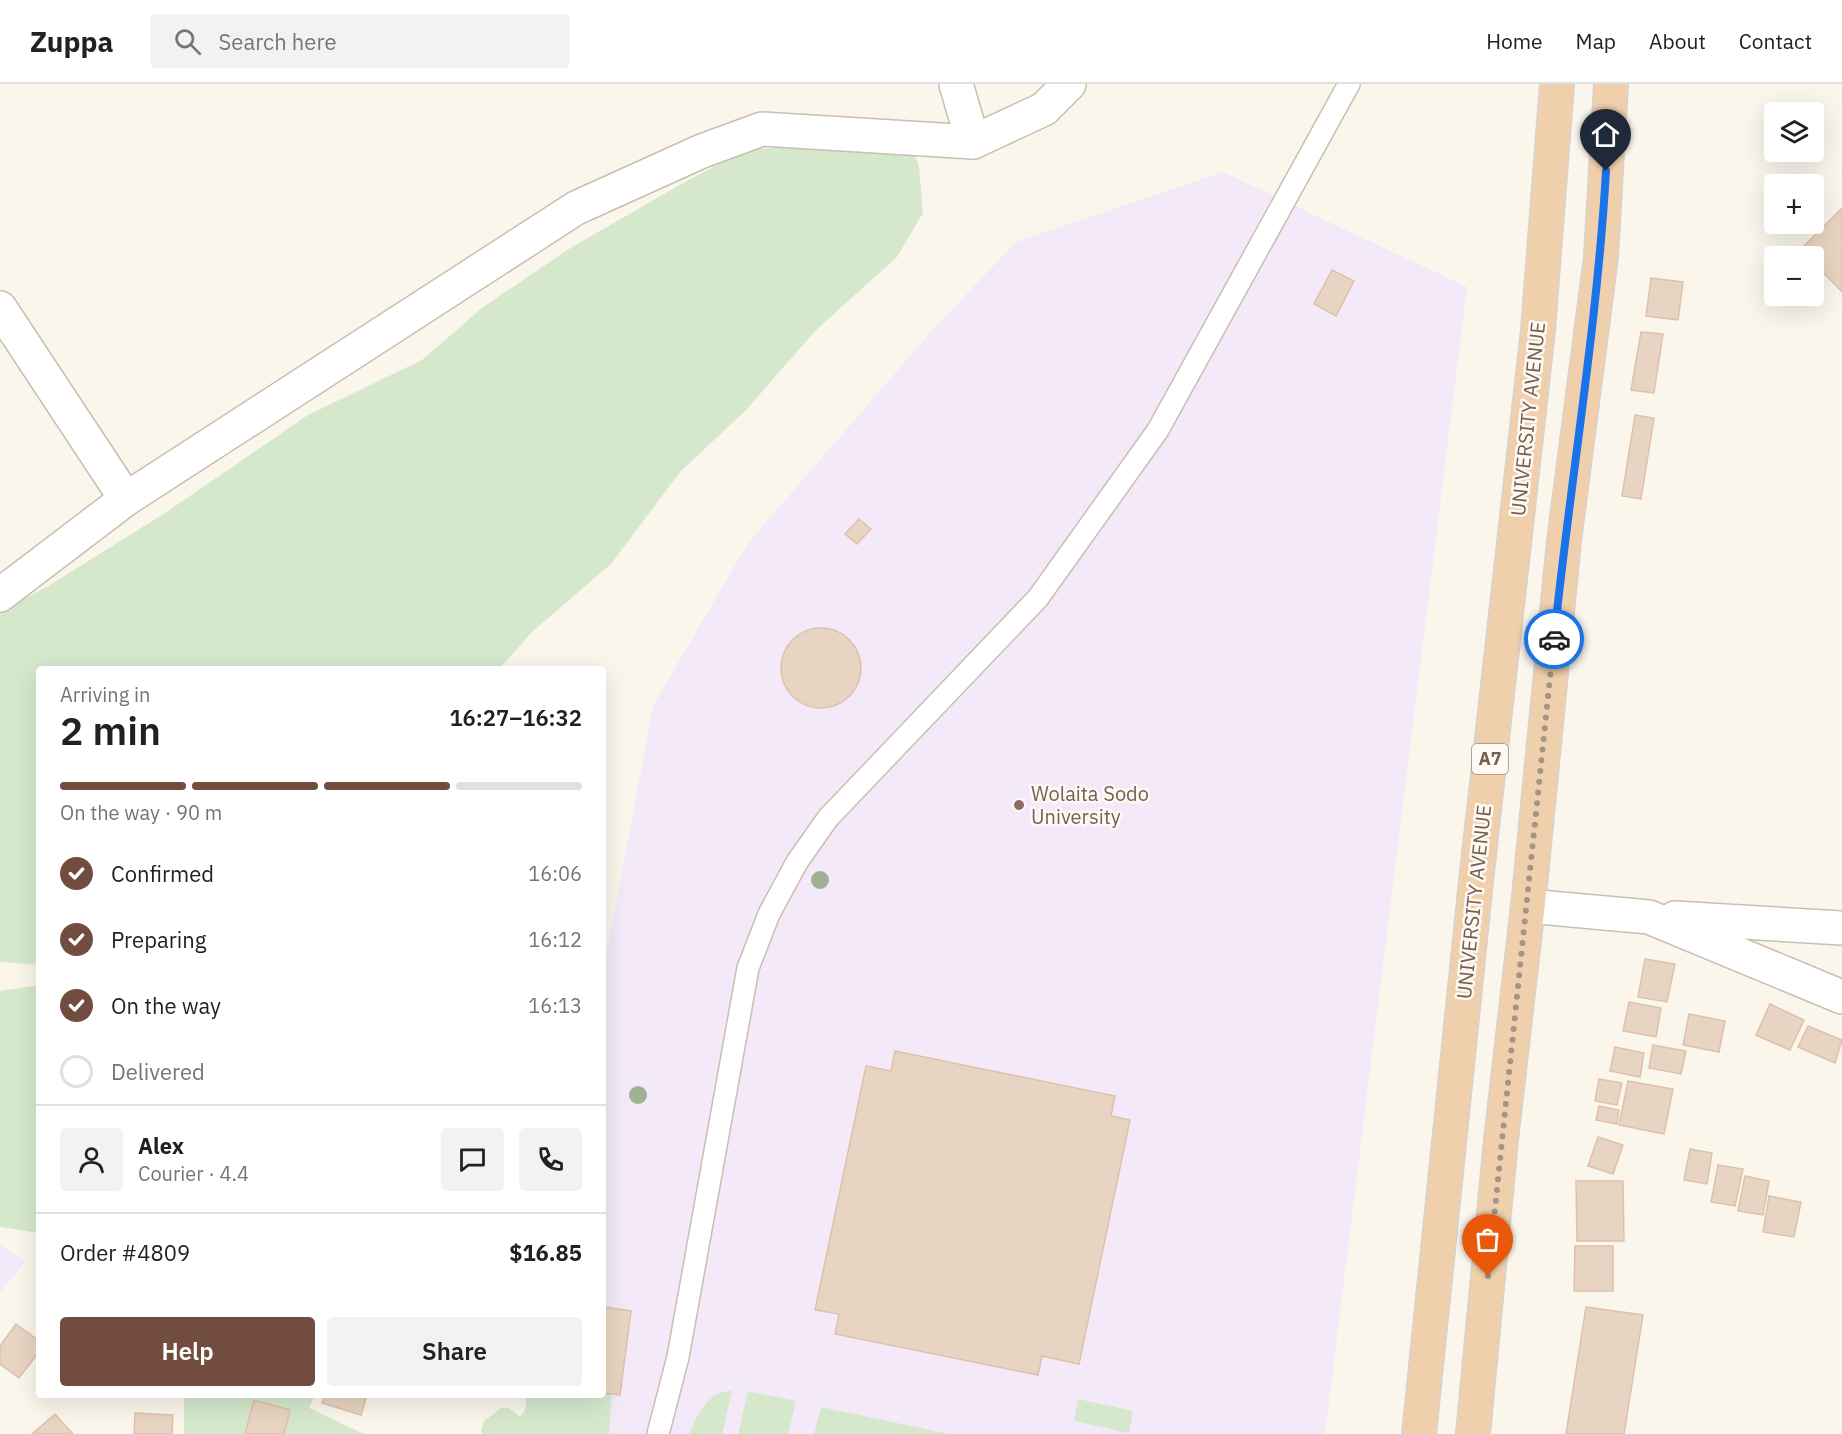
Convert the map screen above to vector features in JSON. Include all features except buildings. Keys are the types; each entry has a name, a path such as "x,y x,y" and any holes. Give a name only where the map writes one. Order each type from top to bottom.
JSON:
{"highway":[{"name":"UNIVERSITY AVENUE","path":"1419,1434 1476,881 1538,330 1557,84"},
{"path":"1473,1434 1501,1140 1528,906 1564,541 1601,257 1611,84"}],"street":[{"path":"956,84 973,142"},
{"path":"0,595 126,499 576,208 702,151 762,129 973,142 1044,109 1069,84"},
{"path":"0,308 126,499"},
{"path":"1528,906 1649,917 1842,928"},
{"path":"1649,917 1842,997"}],"lane":[{"path":"658,1434 678,1357 748,968 769,914 797,862 828,818 1038,598 1158,430 1349,84"}],"shaded area":[{"name":"Wolaita Sodo University","path":"1223,172 1467,287 1325,1434 524,1434 597,1398 606,1398 606,957 653,706 748,543 936,326 1016,242"},
{"path":"0,1244 25,1261 0,1293"}],"green space":[{"path":"819,143 913,151 919,166 923,213 897,257 815,331 746,410 680,472 611,564 532,632 502,666 36,666 36,965 0,962 0,611 45,588 165,513 308,415 422,360 483,307 572,247 743,151"},
{"path":"36,985 36,1233 0,1227 0,991"},
{"path":"606,1382 612,1386 609,1434 484,1434 481,1432 484,1421 501,1408 509,1408 520,1417 525,1410 527,1398 606,1398"},
{"path":"732,1391 722,1434 689,1434 704,1405 710,1399"},
{"path":"748,1391 796,1401 788,1434 738,1434"},
{"path":"184,1398 314,1398 309,1408 364,1434 184,1434"},
{"path":"1078,1399 1133,1411 1129,1433 1074,1421"},
{"path":"821,1407 949,1434 814,1434"}],"way so far":[{"path":"1488,1276 1554,639"}],"place":[{"name":"Wolaita Sodo University","path":"1019,805"}],"route":[{"path":"1554,639 1564,541 1601,257 1606,171"}]}
